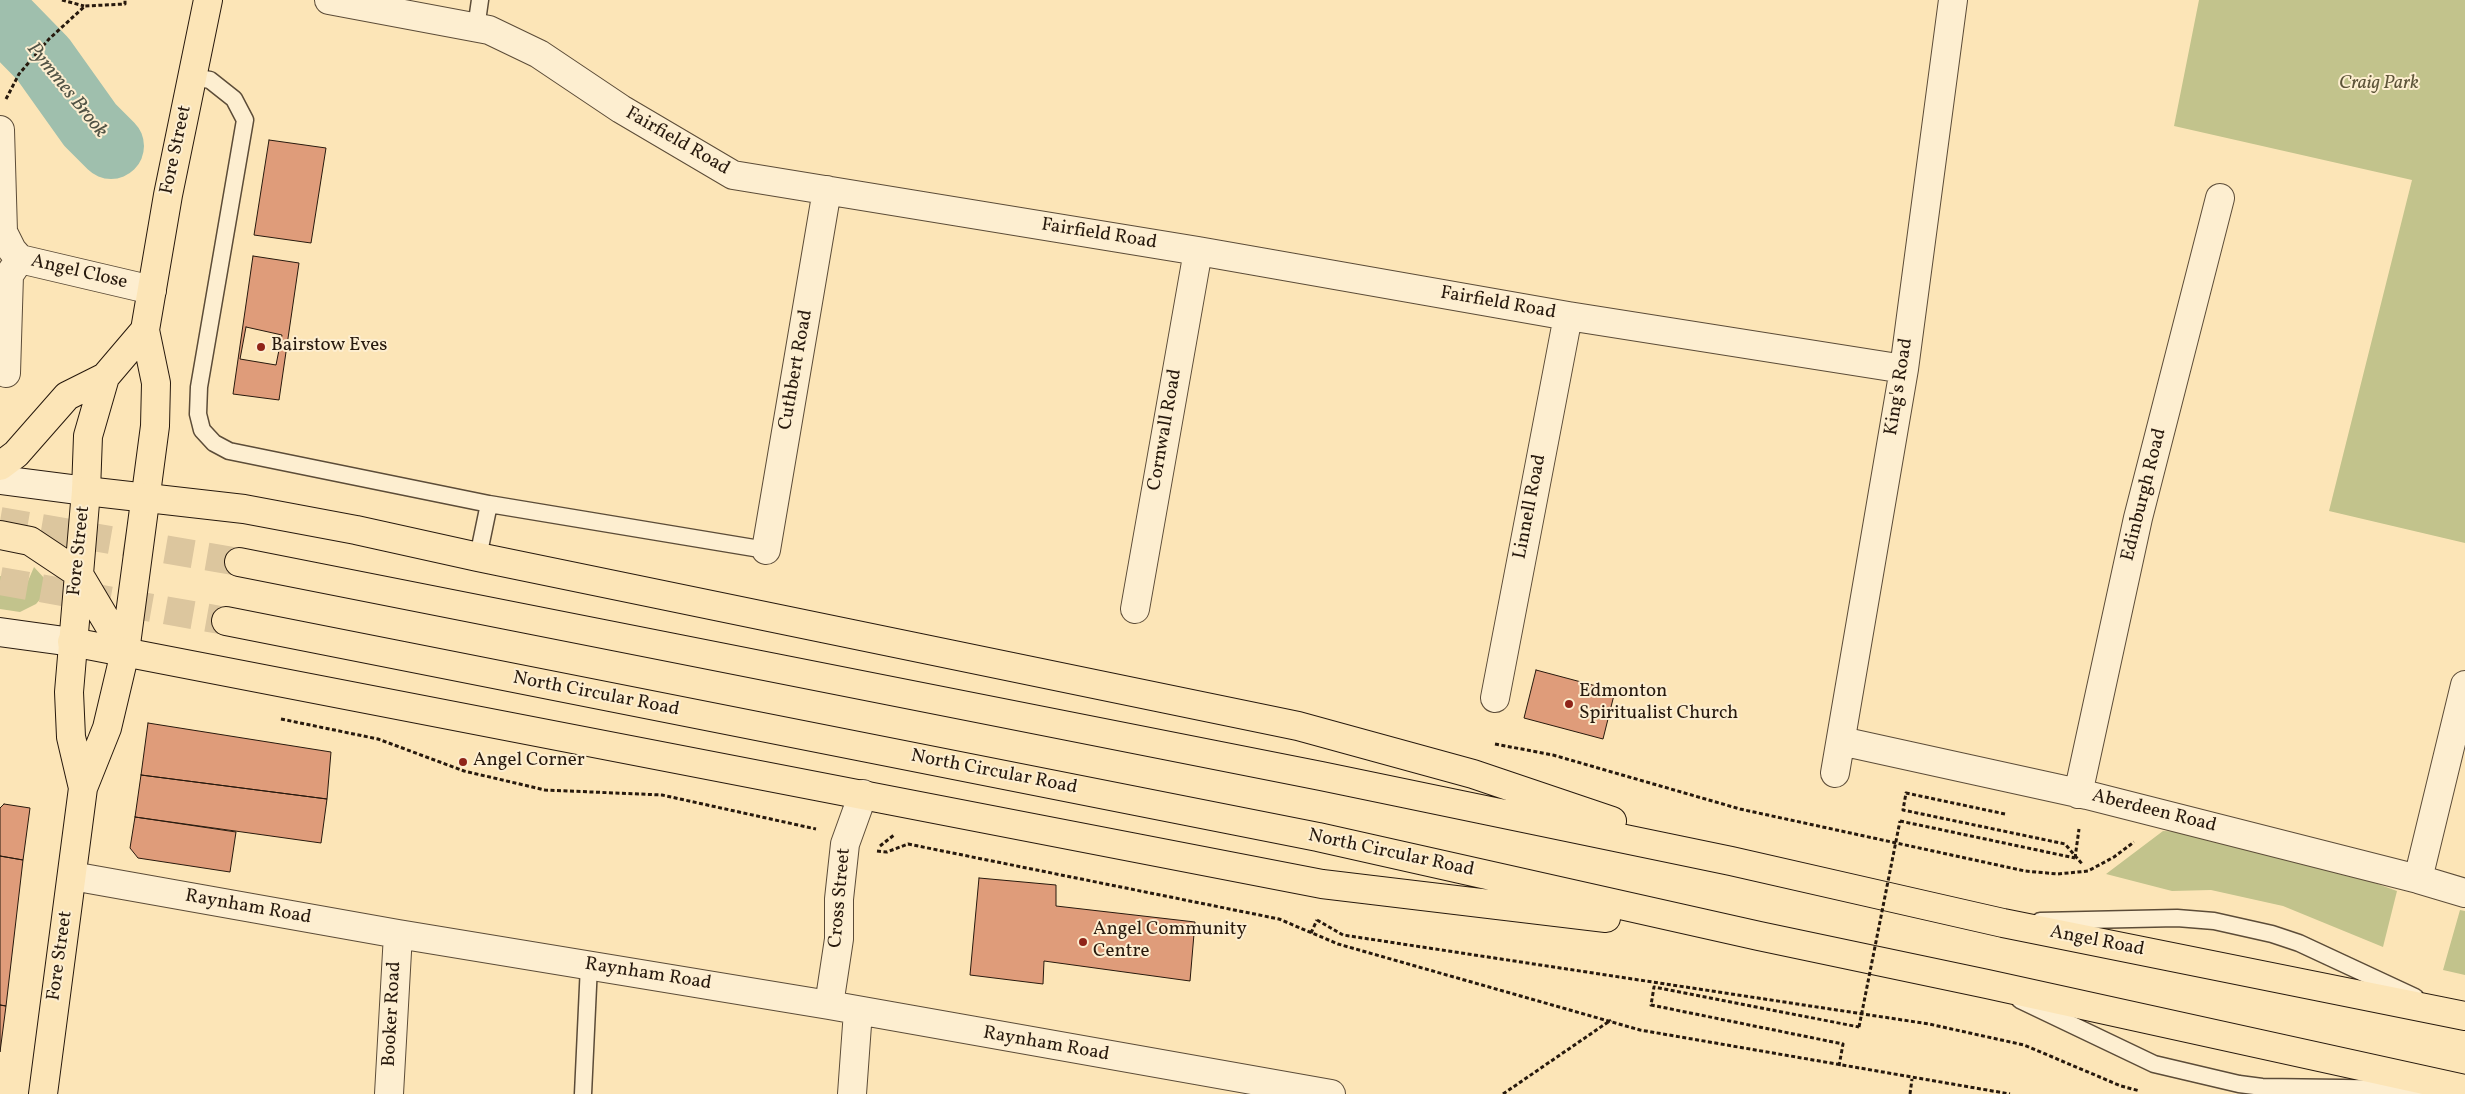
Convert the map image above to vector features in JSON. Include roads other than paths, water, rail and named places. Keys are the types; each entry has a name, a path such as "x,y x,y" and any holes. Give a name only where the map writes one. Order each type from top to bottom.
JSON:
{"main road":[{"name":"Fore Street","path":"43,1094 83,788 106,728 125,652 154,426 156,383 145,330 168,195 208,0"},
{"name":"Fore Street","path":"83,788 71,738 68,715 72,642 86,491 88,436 105,376 145,330"},
{"path":"0,466 16,454 67,396 105,376"},
{"path":"86,491 244,509 356,530 478,557 1298,726 1473,774 1731,862"},
{"path":"0,535 30,541 78,573 125,652"},
{"path":"239,562 1315,774 1731,862"},
{"name":"North Circular Road","path":"226,622 1318,837 1759,936"},
{"path":"72,642 203,669 383,701 1322,884 1759,936 2465,1089"},
{"name":"Angel Road","path":"1731,862 2003,922 2465,1015"}],"street":[{"name":"Fairfield Road","path":"329,0 489,30 539,54 621,109 733,176 1198,251 1568,316 1904,368"},
{"name":"King's Road","path":"1835,773 1904,368 1953,0"},
{"name":"Angel Close","path":"0,130 3,232 12,250 20,259 152,290"},
{"name":"Cuthbert Road","path":"766,550 827,190"},
{"name":"Edinburgh Road","path":"2078,794 2138,518 2220,198"},
{"name":"Cornwall Road","path":"1135,609 1198,251"},
{"path":"6,374 9,275 20,259"},
{"name":"Linnell Road","path":"1495,698 1568,316"},
{"path":"0,480 86,491"},
{"path":"0,632 72,642"},
{"path":"2418,879 2465,684"},
{"name":"Aberdeen Road","path":"1841,740 2169,816 2418,879 2465,893"},
{"name":"Cross Street","path":"829,1005 840,925 839,899 845,844 863,794"},
{"name":"Raynham Road","path":"72,876 398,934 829,1005 1222,1085 1331,1094"},
{"name":"Booker Road","path":"389,1094 398,934"},
{"path":"852,1094 858,1011"}],"lane":[{"path":"476,28 480,0"},
{"path":"193,77 210,80 234,99 245,120 199,387 198,414 202,430 214,443 229,451 489,504 766,550"},
{"path":"478,557 489,504"},
{"path":"2003,922 2177,918 2214,921 2272,934 2299,943 2411,995 2465,1015"},
{"path":"583,1094 588,965"},
{"path":"1987,984 2154,1064 2238,1084 2262,1087 2465,1089"}],"waterway":[{"name":"Pymmes Brook","path":"0,15 43,59 90,125 111,146"}],"tunnel":[{"path":"0,521 239,562"},
{"path":"0,581 226,621"}],"place":[{"name":"Bairstow Eves","path":"261,347"},
{"name":"Edmonton Spiritualist Church","path":"1569,704"},
{"name":"Angel Corner","path":"463,762"},
{"name":"Angel Community Centre","path":"1083,942"}],"park label":[{"name":"Craig Park","path":"2379,85"}]}
